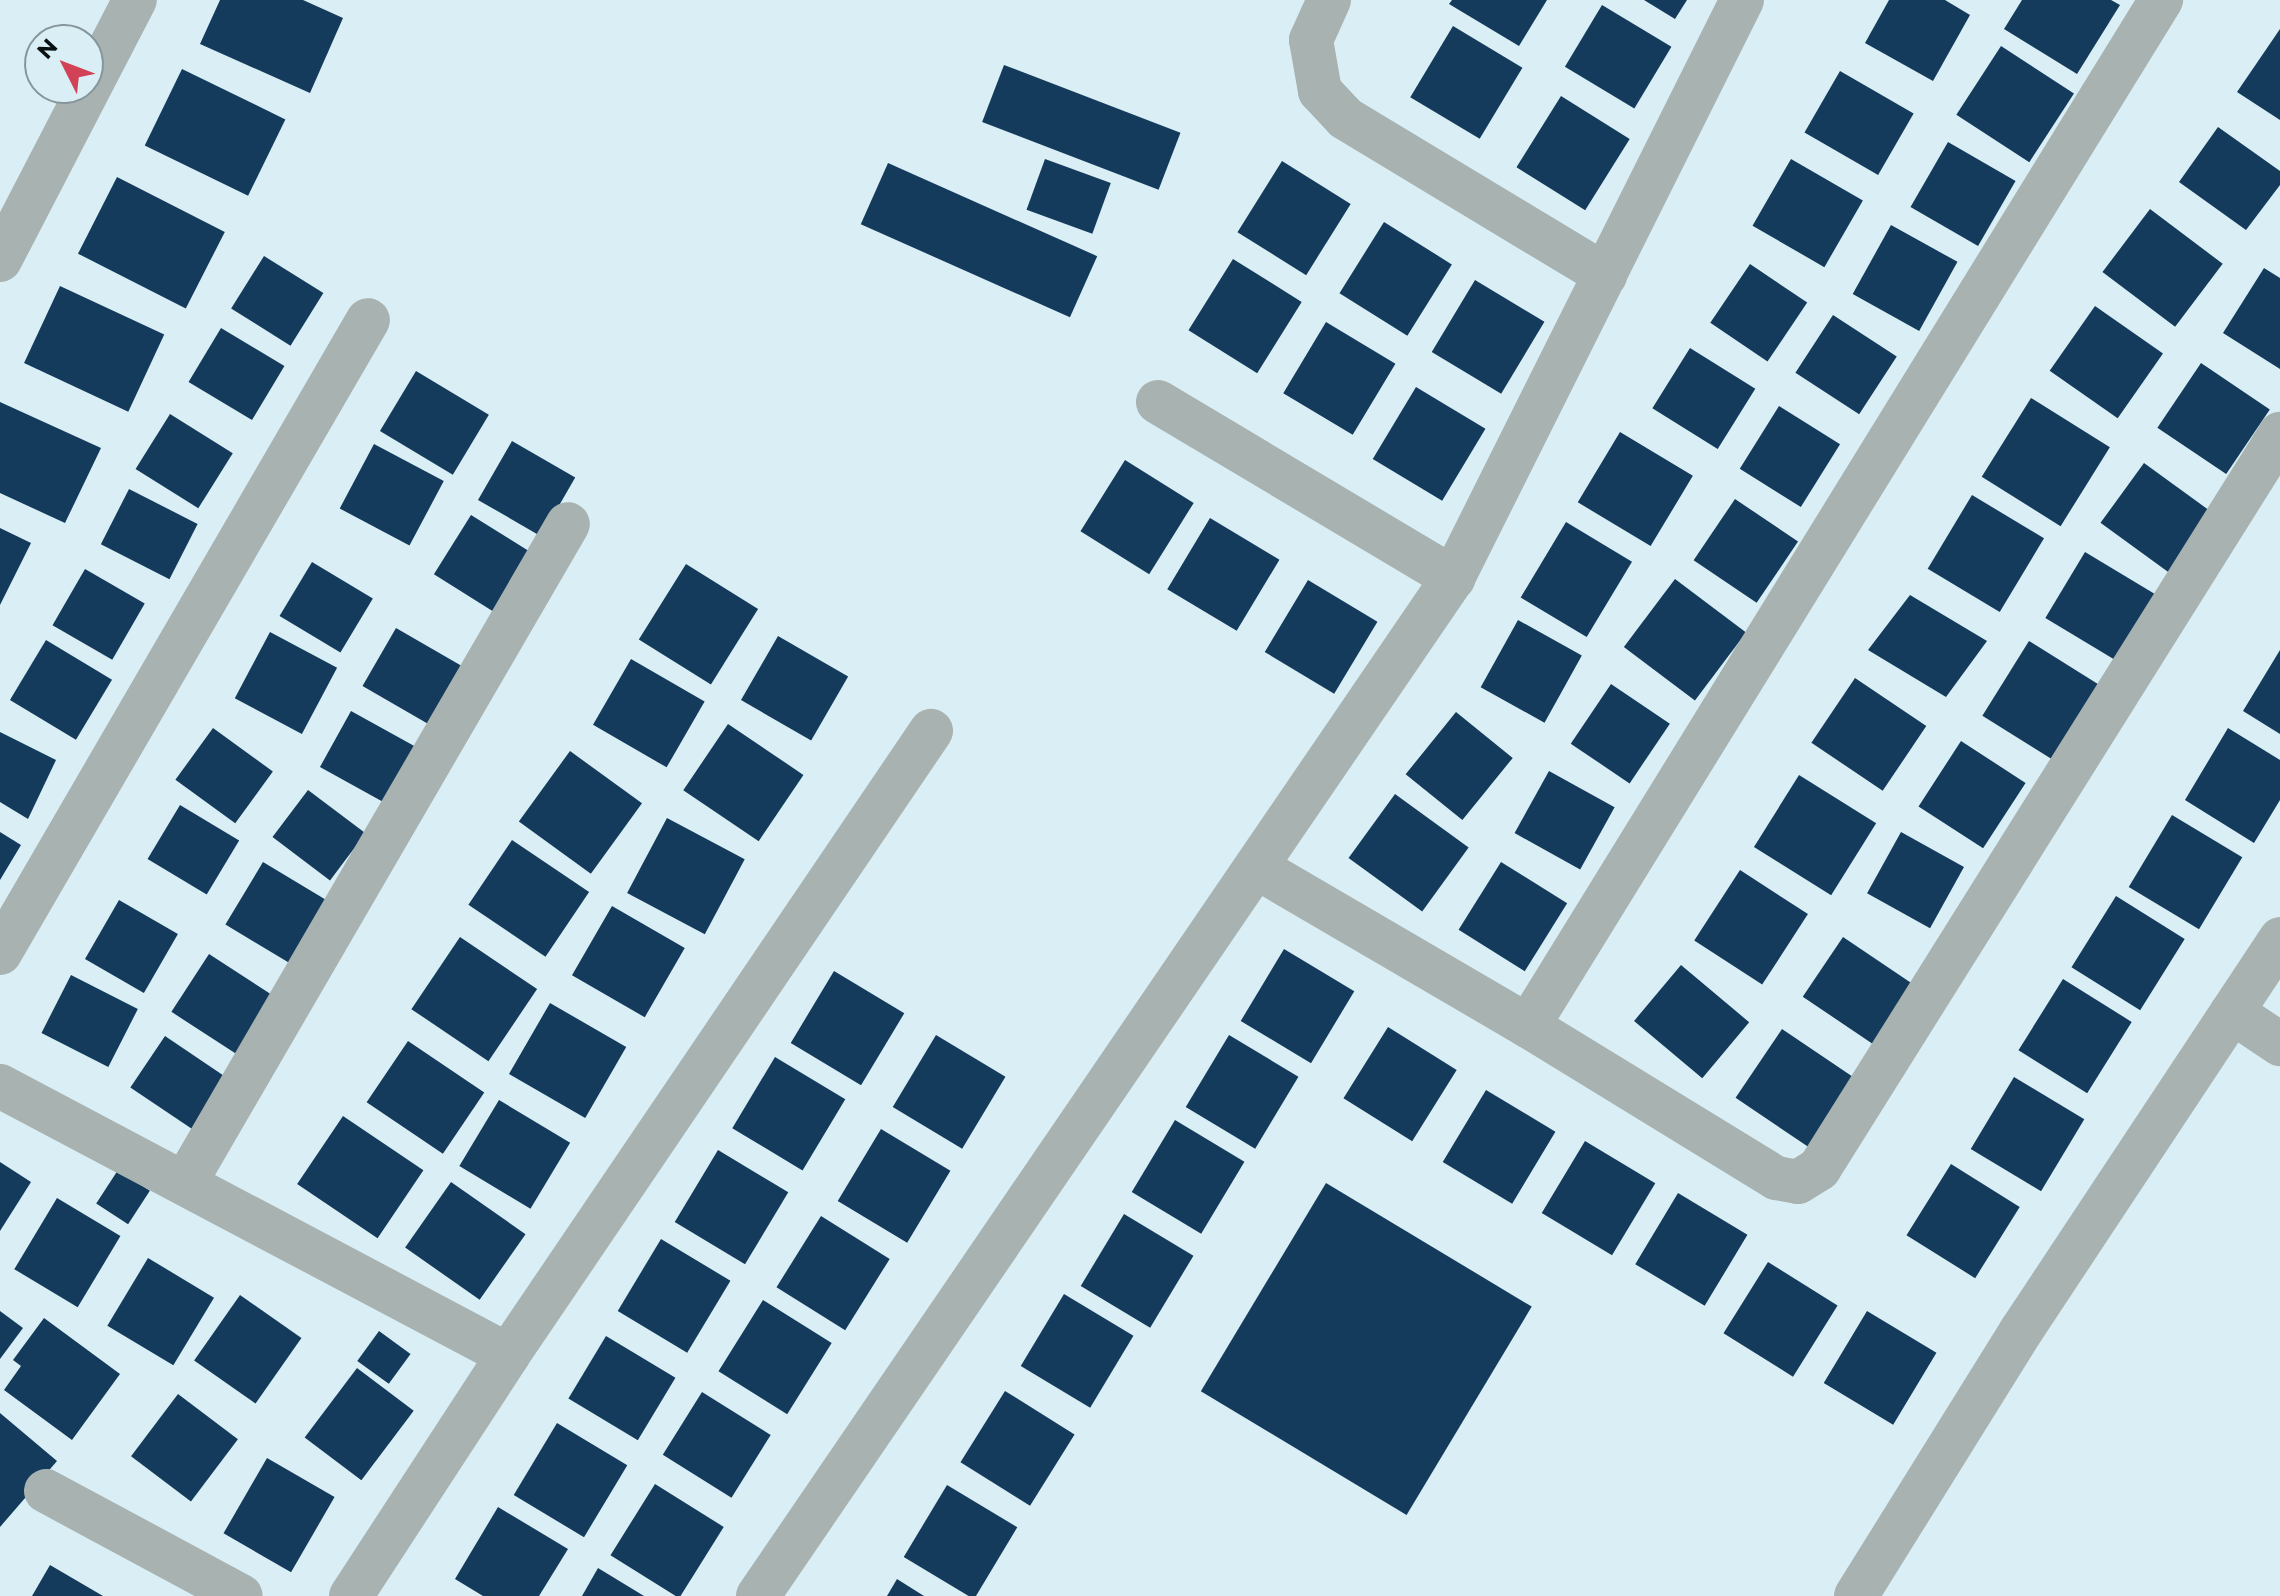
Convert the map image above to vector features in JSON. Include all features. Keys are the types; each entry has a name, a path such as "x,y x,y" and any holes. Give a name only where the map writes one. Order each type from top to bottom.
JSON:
{"street":[{"path":"0,260 135,0"},
{"path":"1329,0 1311,40 1320,91 1345,118 1605,275"},
{"path":"758,1596 1453,578 1742,0"},
{"path":"1528,1026 2161,0"},
{"path":"0,953 368,320"},
{"path":"1158,402 1453,578"},
{"path":"1256,867 1528,1026 1776,1178 1798,1182 1819,1169 2280,434"},
{"path":"185,1183 568,524"},
{"path":"351,1596 508,1355 931,731"},
{"path":"1856,1596 2021,1331 2280,939"},
{"path":"2232,1012 2280,1044"},
{"path":"0,1086 508,1355"},
{"path":"46,1491 241,1596"}],"building":[{"path":"220,0 303,0 343,18 310,93 200,44"},
{"path":"1452,0 1547,0 1519,46 1449,4"},
{"path":"1644,0 1687,0 1675,19"},
{"path":"1889,0 1945,0 1970,15 1933,81 1865,43"},
{"path":"2022,0 2111,0 2120,5 2077,74 2004,29"},
{"path":"1602,5 1671,47 1634,108 1565,67"},
{"path":"1453,26 1522,68 1480,139 1410,97"},
{"path":"2280,29 2280,120 2237,92"},
{"path":"2001,46 2074,93 2029,162 1956,115"},
{"path":"1004,65 1180,133 1159,190 982,122"},
{"path":"182,69 285,119 248,196 145,145"},
{"path":"1840,71 1914,114 1878,175 1804,132"},
{"path":"1561,96 1630,139 1585,210 1516,167"},
{"path":"2218,127 2280,171 2280,185 2246,230 2179,182"},
{"path":"1948,142 2016,181 1978,246 1910,207"},
{"path":"1045,159 1111,183 1092,234 1027,210"},
{"path":"1791,159 1863,200 1824,267 1752,226"},
{"path":"1282,161 1351,204 1306,275 1237,232"},
{"path":"888,163 1097,256 1070,317 861,224"},
{"path":"117,177 225,232 186,309 78,254"},
{"path":"2150,209 2223,264 2175,327 2102,272"},
{"path":"1384,222 1452,264 1407,336 1339,293"},
{"path":"1891,225 1957,262 1919,331 1853,294"},
{"path":"264,256 323,293 291,346 231,309"},
{"path":"1233,259 1302,302 1257,373 1188,330"},
{"path":"1750,264 1807,303 1768,361 1710,323"},
{"path":"2264,268 2280,278 2280,369 2223,333"},
{"path":"1475,280 1544,322 1501,394 1432,352"},
{"path":"60,286 164,335 128,412 24,363"},
{"path":"2095,306 2163,354 2118,418 2050,371"},
{"path":"1833,315 1897,356 1859,414 1795,373"},
{"path":"1326,322 1395,364 1353,435 1283,393"},
{"path":"221,328 284,366 252,420 189,382"},
{"path":"1690,348 1755,389 1718,449 1652,408"},
{"path":"2201,363 2270,409 2226,474 2157,428"},
{"path":"416,371 489,415 453,475 380,431"},
{"path":"1416,387 1485,429 1442,501 1373,459"},
{"path":"2031,398 2110,447 2061,526 1982,477"},
{"path":"0,402 101,448 65,523 0,493"},
{"path":"1779,406 1840,444 1801,507 1740,469"},
{"path":"170,414 233,453 198,508 136,469"},
{"path":"1620,432 1693,476 1651,546 1578,502"},
{"path":"512,441 575,478 541,536 478,500"},
{"path":"374,444 444,481 409,546 340,508"},
{"path":"1125,460 1194,503 1149,574 1080,531"},
{"path":"2144,463 2217,516 2173,576 2101,523"},
{"path":"129,489 198,524 169,579 101,544"},
{"path":"1972,495 2044,538 2000,612 1928,569"},
{"path":"1735,499 1798,541 1757,603 1694,560"},
{"path":"471,515 530,552 493,611 434,574"},
{"path":"1210,518 1279,560 1237,631 1167,589"},
{"path":"1566,522 1632,562 1587,637 1521,597"},
{"path":"0,528 31,543 0,605"},
{"path":"2085,552 2154,594 2115,660 2045,618"},
{"path":"312,562 373,599 340,653 280,616"},
{"path":"686,564 758,609 711,685 639,639"},
{"path":"85,569 145,604 112,660 52,625"},
{"path":"1675,579 1746,633 1695,700 1624,647"},
{"path":"1308,580 1377,622 1334,694 1265,652"},
{"path":"1910,595 1987,641 1946,697 1868,650"},
{"path":"1518,620 1582,655 1545,723 1481,687"},
{"path":"396,628 461,666 427,724 362,686"},
{"path":"270,632 337,668 302,734 235,698"},
{"path":"778,636 848,676 811,741 741,700"},
{"path":"46,640 112,680 76,740 10,700"},
{"path":"2029,641 2100,686 2054,760 1982,716"},
{"path":"2280,650 2280,734 2243,711"},
{"path":"631,659 705,702 667,767 593,725"},
{"path":"1855,678 1926,726 1883,791 1811,743"},
{"path":"1611,684 1670,724 1630,783 1571,744"},
{"path":"351,711 418,748 387,804 320,767"},
{"path":"1456,712 1513,758 1462,820 1406,774"},
{"path":"728,724 803,775 759,841 683,790"},
{"path":"213,728 273,771 235,823 175,780"},
{"path":"2228,728 2280,760 2280,800 2254,843 2185,800"},
{"path":"0,732 56,760 28,819 0,802"},
{"path":"1961,741 2026,783 1983,848 1919,806"},
{"path":"570,751 642,803 591,874 519,821"},
{"path":"1549,771 1615,807 1580,869 1515,833"},
{"path":"1799,775 1876,823 1831,895 1754,847"},
{"path":"308,790 366,833 330,880 272,837"},
{"path":"1395,794 1469,847 1422,911 1349,858"},
{"path":"180,805 239,841 207,895 148,859"},
{"path":"2172,815 2242,857 2199,929 2129,887"},
{"path":"667,818 745,859 705,934 627,893"},
{"path":"0,832 21,845 0,880"},
{"path":"1901,832 1964,867 1930,928 1867,893"},
{"path":"512,840 589,892 545,957 468,905"},
{"path":"263,862 333,904 296,967 225,925"},
{"path":"1501,862 1567,903 1525,971 1459,930"},
{"path":"1740,870 1808,914 1762,985 1694,940"},
{"path":"2116,896 2185,939 2140,1010 2071,967"},
{"path":"119,900 178,934 144,993 85,959"},
{"path":"612,906 685,948 645,1017 572,975"},
{"path":"460,937 537,989 488,1061 411,1009"},
{"path":"1843,937 1913,985 1873,1044 1803,997"},
{"path":"1284,949 1354,991 1311,1063 1241,1021"},
{"path":"209,954 274,996 237,1054 171,1012"},
{"path":"1681,965 1749,1022 1702,1078 1634,1021"},
{"path":"834,971 904,1013 861,1085 791,1043"},
{"path":"71,975 138,1009 108,1067 41,1033"},
{"path":"2063,979 2132,1022 2087,1093 2018,1050"},
{"path":"550,1003 626,1047 585,1118 509,1074"},
{"path":"1388,1027 1457,1070 1412,1141 1343,1098"},
{"path":"1782,1029 1855,1078 1809,1147 1736,1098"},
{"path":"936,1035 1005,1077 962,1149 893,1107"},
{"path":"1229,1035 1298,1077 1255,1149 1186,1107"},
{"path":"165,1036 227,1078 193,1129 130,1087"},
{"path":"408,1041 484,1092 443,1154 367,1102"},
{"path":"775,1057 845,1099 803,1170 732,1128"},
{"path":"2014,1077 2084,1119 2041,1191 1971,1149"},
{"path":"1486,1090 1555,1132 1512,1204 1443,1162"},
{"path":"499,1100 570,1143 530,1209 459,1166"},
{"path":"343,1116 423,1170 378,1238 297,1184"},
{"path":"1175,1120 1244,1162 1201,1234 1132,1192"},
{"path":"881,1129 950,1171 907,1243 838,1201"},
{"path":"1585,1141 1655,1183 1612,1255 1542,1213"},
{"path":"718,1150 788,1192 745,1264 675,1222"},
{"path":"0,1162 31,1182 0,1231"},
{"path":"1951,1164 2020,1207 1975,1278 1906,1235"},
{"path":"118,1170 150,1191 128,1224 96,1204"},
{"path":"451,1182 526,1234 480,1300 405,1248"},
{"path":"1326,1183 1532,1307 1407,1515 1201,1391"},
{"path":"1678,1193 1747,1235 1705,1306 1635,1264"},
{"path":"57,1198 120,1236 78,1307 14,1269"},
{"path":"1124,1214 1193,1256 1150,1328 1081,1286"},
{"path":"821,1216 890,1259 845,1330 776,1287"},
{"path":"661,1239 730,1281 687,1353 618,1311"},
{"path":"148,1258 214,1298 173,1365 107,1326"},
{"path":"1768,1262 1838,1305 1793,1377 1723,1333"},
{"path":"1064,1294 1133,1336 1090,1408 1021,1366"},
{"path":"240,1295 301,1338 256,1404 194,1361"},
{"path":"763,1300 832,1343 787,1414 718,1371"},
{"path":"0,1311 23,1328 0,1359"},
{"path":"1867,1311 1936,1353 1893,1425 1824,1383"},
{"path":"44,1318 120,1374 72,1440 4,1390 21,1366 13,1360"},
{"path":"379,1331 411,1354 389,1384 357,1361"},
{"path":"606,1336 675,1378 638,1440 568,1399"},
{"path":"357,1368 414,1411 361,1480 305,1437"},
{"path":"1005,1391 1075,1434 1030,1506 960,1462"},
{"path":"702,1392 771,1435 731,1498 663,1455"},
{"path":"178,1394 238,1439 191,1501 131,1456"},
{"path":"0,1413 57,1461 0,1527"},
{"path":"557,1423 627,1465 584,1537 514,1495"},
{"path":"267,1458 335,1497 291,1572 224,1533"},
{"path":"655,1484 724,1527 681,1596 676,1596 610,1555"},
{"path":"947,1485 1017,1527 976,1596 969,1596 904,1557"},
{"path":"498,1507 568,1549 539,1596 483,1596 455,1579"},
{"path":"50,1565 103,1596 32,1596"},
{"path":"598,1568 644,1596 582,1596"},
{"path":"897,1579 924,1596 887,1596"}]}
